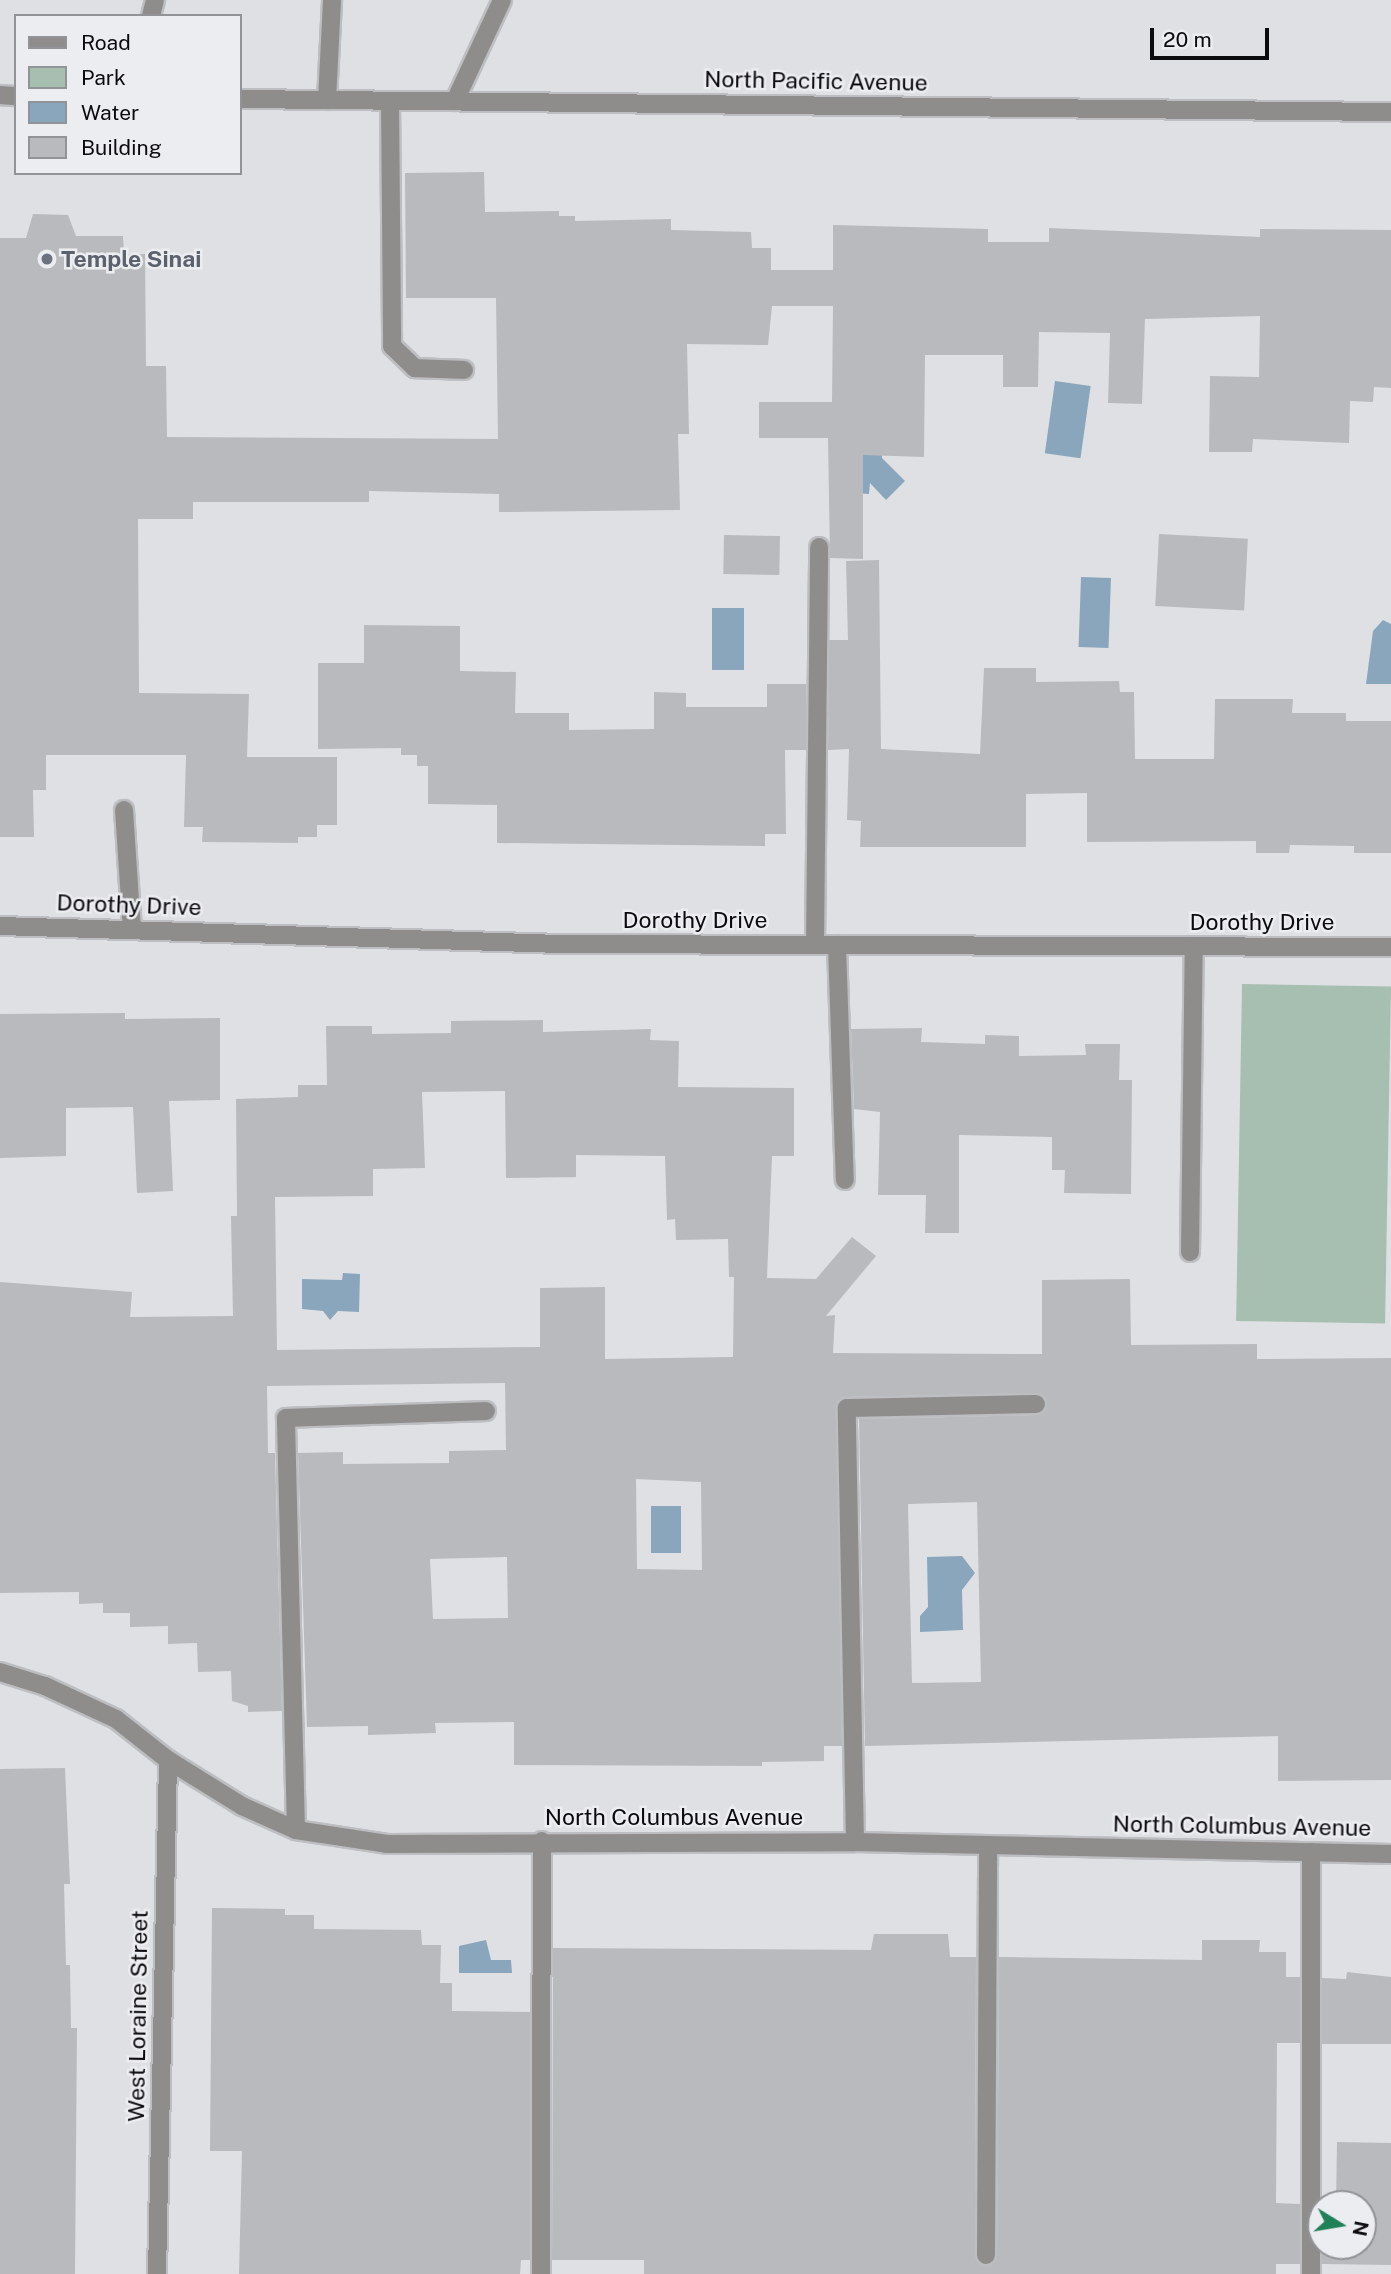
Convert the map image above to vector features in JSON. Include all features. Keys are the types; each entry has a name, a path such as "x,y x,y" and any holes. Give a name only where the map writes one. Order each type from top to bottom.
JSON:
{"street":[{"path":"327,100 332,0"},
{"path":"455,102 502,0"},
{"name":"North Pacific Avenue","path":"242,99 1391,112"},
{"path":"390,101 392,346 415,368 464,370"},
{"path":"815,945 818,547"},
{"path":"124,810 132,930"},
{"name":"Dorothy Drive","path":"0,926 561,944 1391,947"},
{"path":"837,945 845,1180"},
{"path":"1190,1252 1194,946"},
{"path":"855,1842 847,1408 1036,1404"},
{"path":"296,1830 286,1418 486,1411"},
{"name":"North Columbus Avenue","path":"0,1672 45,1686 116,1719 168,1760 242,1806 296,1830 387,1844 855,1842 1391,1854"},
{"name":"West Loraine Street","path":"157,2274 168,1760"},
{"path":"541,2274 542,1842"},
{"path":"986,2255 988,1845"},
{"path":"1311,1852 1311,2274"}],"green space":[{"path":"1242,984 1391,987 1385,1324 1236,1321"}],"water":[{"path":"1055,381 1091,386 1080,458 1045,453"},
{"path":"854,442 882,442 882,458 905,481 886,500 870,483 869,494 854,493"},
{"path":"1081,577 1111,578 1109,648 1079,647"},
{"path":"712,608 744,608 744,670 712,670"},
{"path":"1383,620 1391,624 1391,684 1366,684 1373,631"},
{"path":"343,1273 360,1274 359,1312 338,1311 330,1320 323,1311 302,1309 302,1279 342,1280"},
{"path":"651,1506 681,1506 681,1553 651,1553"},
{"path":"962,1556 975,1573 962,1590 963,1630 920,1632 920,1616 928,1607 927,1557"},
{"path":"486,1940 491,1960 511,1960 512,1973 459,1973 459,1946"}],"building":[{"path":"484,172 485,212 559,211 559,216 575,216 575,221 671,219 671,230 751,232 752,248 771,248 771,270 833,270 833,225 988,229 988,242 1049,242 1049,228 1260,237 1260,229 1391,230 1391,388 1374,387 1373,402 1350,401 1349,443 1253,439 1252,452 1209,452 1210,376 1259,377 1260,316 1145,319 1142,404 1108,403 1110,333 1039,332 1038,387 1003,387 1003,355 925,355 924,457 863,455 863,559 830,558 828,438 759,438 759,402 832,402 833,306 772,306 768,345 687,344 689,434 678,434 680,510 499,512 499,494 369,491 369,502 193,502 193,519 138,519 139,693 249,694 247,757 337,757 337,825 317,825 317,837 298,837 298,843 202,842 203,827 184,827 186,755 46,755 46,790 33,790 34,837 0,837 0,238 26,238 33,214 68,215 76,236 123,236 124,254 145,254 146,366 166,366 167,437 498,439 496,298 406,298 405,173"},
{"path":"1159,534 1248,539 1244,611 1155,606"},
{"path":"724,535 780,536 779,575 723,574"},
{"path":"879,560 881,749 980,754 984,668 1036,668 1036,682 1119,681 1120,692 1134,692 1135,759 1214,759 1215,699 1293,699 1292,713 1346,713 1346,721 1391,721 1391,853 1354,853 1354,846 1290,845 1289,853 1256,853 1256,841 1087,842 1087,793 1026,794 1026,847 860,847 861,821 847,820 849,749 828,750 829,640 848,640 846,561"},
{"path":"364,625 460,626 460,671 516,672 515,713 569,713 569,730 654,729 654,692 686,693 686,707 767,707 767,684 806,684 806,750 785,750 786,834 765,834 765,846 497,843 497,805 428,804 428,766 417,766 417,755 401,755 401,748 318,749 318,663 364,663"},
{"path":"125,1013 125,1019 220,1018 220,1100 169,1101 173,1191 137,1193 133,1107 66,1108 66,1156 0,1158 0,1014"},
{"path":"543,1020 543,1032 651,1029 650,1040 679,1041 678,1087 794,1088 794,1156 772,1156 767,1278 816,1279 852,1237 876,1256 826,1316 835,1315 833,1353 1042,1354 1042,1280 1130,1279 1131,1345 1257,1344 1257,1359 1391,1358 1391,1780 1278,1781 1278,1736 865,1746 859,1419 1036,1415 1047,1404 1036,1393 847,1397 837,1402 842,1746 824,1746 824,1761 762,1762 762,1766 514,1765 514,1722 435,1723 436,1733 368,1735 368,1726 307,1727 298,1453 343,1452 343,1464 449,1463 449,1451 506,1450 505,1383 267,1386 268,1453 275,1453 282,1711 248,1712 248,1706 232,1701 231,1671 198,1672 197,1643 168,1644 168,1626 130,1627 130,1613 103,1613 103,1603 79,1604 79,1592 0,1593 0,1282 132,1292 130,1317 233,1316 231,1216 237,1216 236,1099 298,1097 298,1085 327,1085 326,1026 372,1026 372,1034 451,1033 451,1021","holes":["505,1091 506,1178 576,1177 576,1155 665,1156 667,1220 675,1219 676,1240 728,1239 729,1277 734,1277 733,1357 605,1359 605,1287 540,1288 540,1347 277,1350 275,1197 373,1196 373,1169 425,1168 422,1092","636,1479 701,1482 702,1570 637,1569","977,1502 981,1682 912,1683 908,1504","507,1557 508,1618 433,1619 430,1559"]},
{"path":"922,1028 921,1042 985,1044 985,1035 1019,1036 1019,1056 1086,1055 1085,1044 1120,1044 1119,1080 1132,1080 1131,1194 1064,1193 1065,1170 1052,1170 1052,1137 959,1135 959,1233 925,1233 926,1195 878,1195 880,1112 854,1109 851,1029"},
{"path":"65,1768 70,1884 64,1884 66,1965 70,1965 71,2028 77,2028 75,2274 0,2274 0,1769"},
{"path":"212,1908 285,1909 285,1915 314,1915 314,1929 421,1930 422,1945 441,1945 440,1983 452,1983 452,2011 530,2012 530,2260 521,2260 520,2274 239,2274 242,2151 210,2151"},
{"path":"874,1934 948,1934 950,1957 976,1957 975,2255 985,2266 997,2255 999,1957 1202,1960 1202,1940 1260,1940 1259,1952 1286,1952 1286,1977 1300,1977 1300,2043 1277,2043 1276,2203 1300,2204 1300,2264 1276,2264 1276,2274 644,2274 644,2260 552,2260 553,1948 871,1950"},
{"path":"1347,1972 1391,1977 1391,2044 1322,2044 1322,1978 1346,1979"},
{"path":"1337,2142 1391,2143 1391,2265 1322,2264 1322,2260 1377,2260 1377,2190 1336,2190"}],"place":[{"name":"Temple Sinai","path":"47,259"}]}
